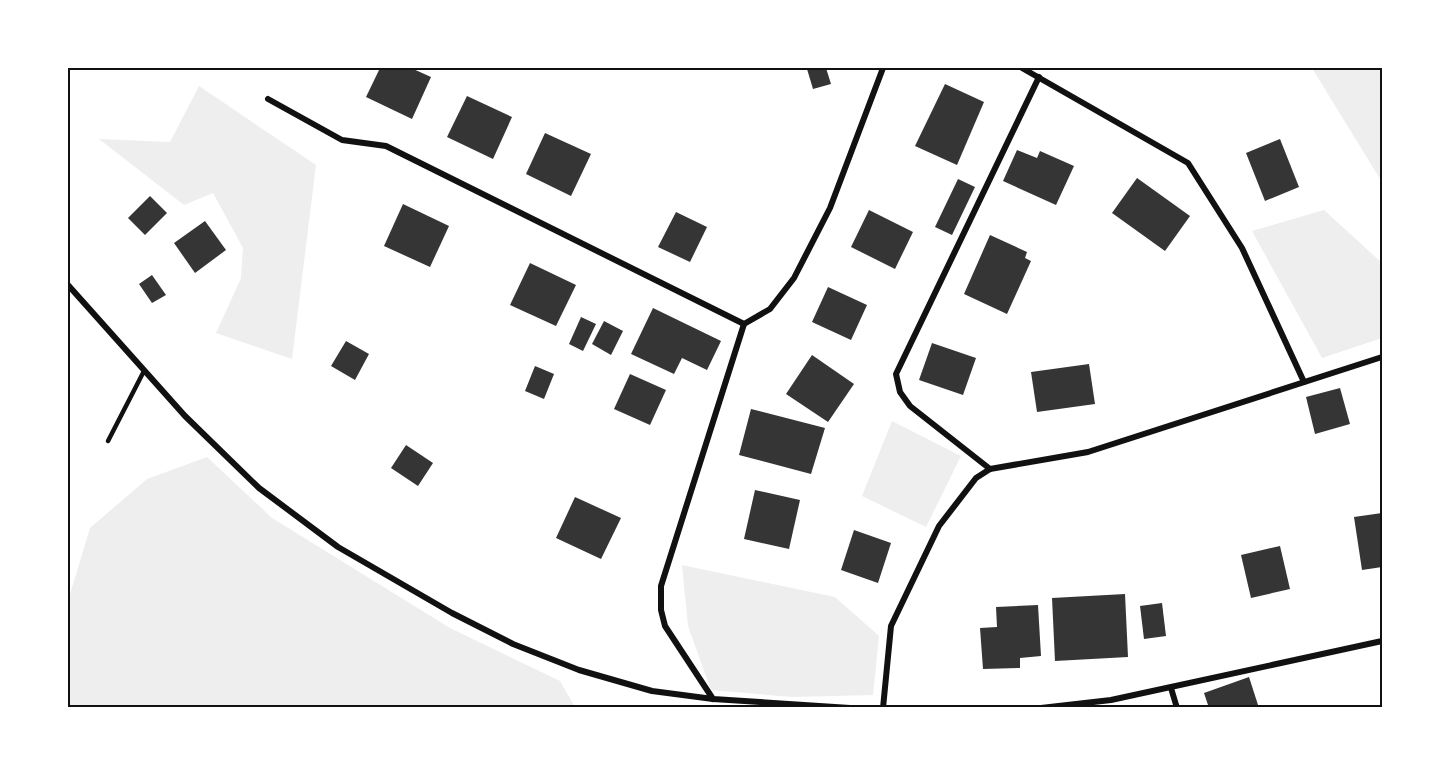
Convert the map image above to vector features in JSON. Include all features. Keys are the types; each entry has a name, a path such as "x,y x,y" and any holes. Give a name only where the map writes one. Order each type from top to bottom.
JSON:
{"street":[{"path":"713,699 665,626 661,610 661,586 744,324 770,309 794,278 830,208 883,68"},
{"path":"1022,68 1188,163 1242,248 1304,382"},
{"path":"990,469 910,406 900,392 896,374 1039,77"},
{"path":"268,99 342,140 386,146 744,324"},
{"path":"68,285 185,416 259,488 338,547 513,644 579,670 652,691 713,699 850,708"},
{"path":"882,708 891,626 939,526 964,490 990,469 1088,453 1383,357"},
{"path":"1041,708 1111,700 1171,688 1220,674 1383,641"},
{"path":"1171,688 1177,708"}],"lane":[{"path":"108,441 144,371"}],"shaded area":[{"path":"1312,68 1382,68 1382,182"},
{"path":"199,86 316,165 292,359 216,333 241,278 243,248 213,193 184,205 99,139 170,142"},
{"path":"1324,210 1382,263 1382,338 1322,358 1252,231"},
{"path":"892,421 961,456 926,527 862,496"},
{"path":"207,457 272,518 450,628 560,681 575,707 68,707 68,601 90,528 147,479"},
{"path":"682,565 835,597 879,636 873,695 792,697 711,690 688,626"}],"building":[{"path":"380,68 411,68 431,77 412,119 366,97"},
{"path":"826,68 831,84 813,89 807,69"},
{"path":"945,84 984,102 957,165 915,146"},
{"path":"467,96 512,117 493,159 447,137"},
{"path":"545,133 591,154 571,196 526,174"},
{"path":"1280,139 1299,187 1265,201 1246,153"},
{"path":"1017,150 1037,158 1040,151 1074,166 1056,205 1003,181"},
{"path":"1137,178 1190,216 1165,251 1112,213"},
{"path":"958,179 975,187 952,235 935,227"},
{"path":"150,196 167,213 145,235 128,218"},
{"path":"403,204 449,226 430,267 384,246"},
{"path":"869,210 913,232 895,269 851,247"},
{"path":"676,212 707,227 690,262 658,247"},
{"path":"205,221 226,250 195,273 174,243"},
{"path":"990,235 1027,252 1025,258 1031,261 1007,314 964,294"},
{"path":"530,263 576,285 556,326 510,305"},
{"path":"152,275 166,295 152,303 139,284"},
{"path":"828,287 867,305 851,340 812,322"},
{"path":"653,308 721,341 707,370 682,358 674,374 631,354"},
{"path":"581,317 596,324 583,351 569,344"},
{"path":"604,321 623,331 611,355 592,344"},
{"path":"346,341 369,354 355,380 331,366"},
{"path":"932,343 976,358 963,395 919,380"},
{"path":"812,355 854,384 828,422 786,394"},
{"path":"1089,364 1095,404 1037,412 1031,372"},
{"path":"535,366 554,374 544,399 525,391"},
{"path":"630,374 666,390 650,425 614,409"},
{"path":"1340,388 1350,424 1315,434 1306,397"},
{"path":"751,409 825,428 811,474 739,455"},
{"path":"406,445 433,463 418,486 391,468"},
{"path":"755,490 800,500 789,549 744,539"},
{"path":"575,497 621,518 601,559 556,538"},
{"path":"1382,513 1382,567 1362,570 1354,517"},
{"path":"854,530 891,543 878,583 841,570"},
{"path":"1280,546 1290,589 1251,598 1241,555"},
{"path":"1125,594 1128,657 1055,661 1052,598"},
{"path":"1162,603 1166,636 1144,639 1140,606"},
{"path":"1038,605 1041,656 1020,658 1020,668 983,669 980,628 997,627 996,607"},
{"path":"1249,677 1259,708 1209,708 1204,693"}]}
